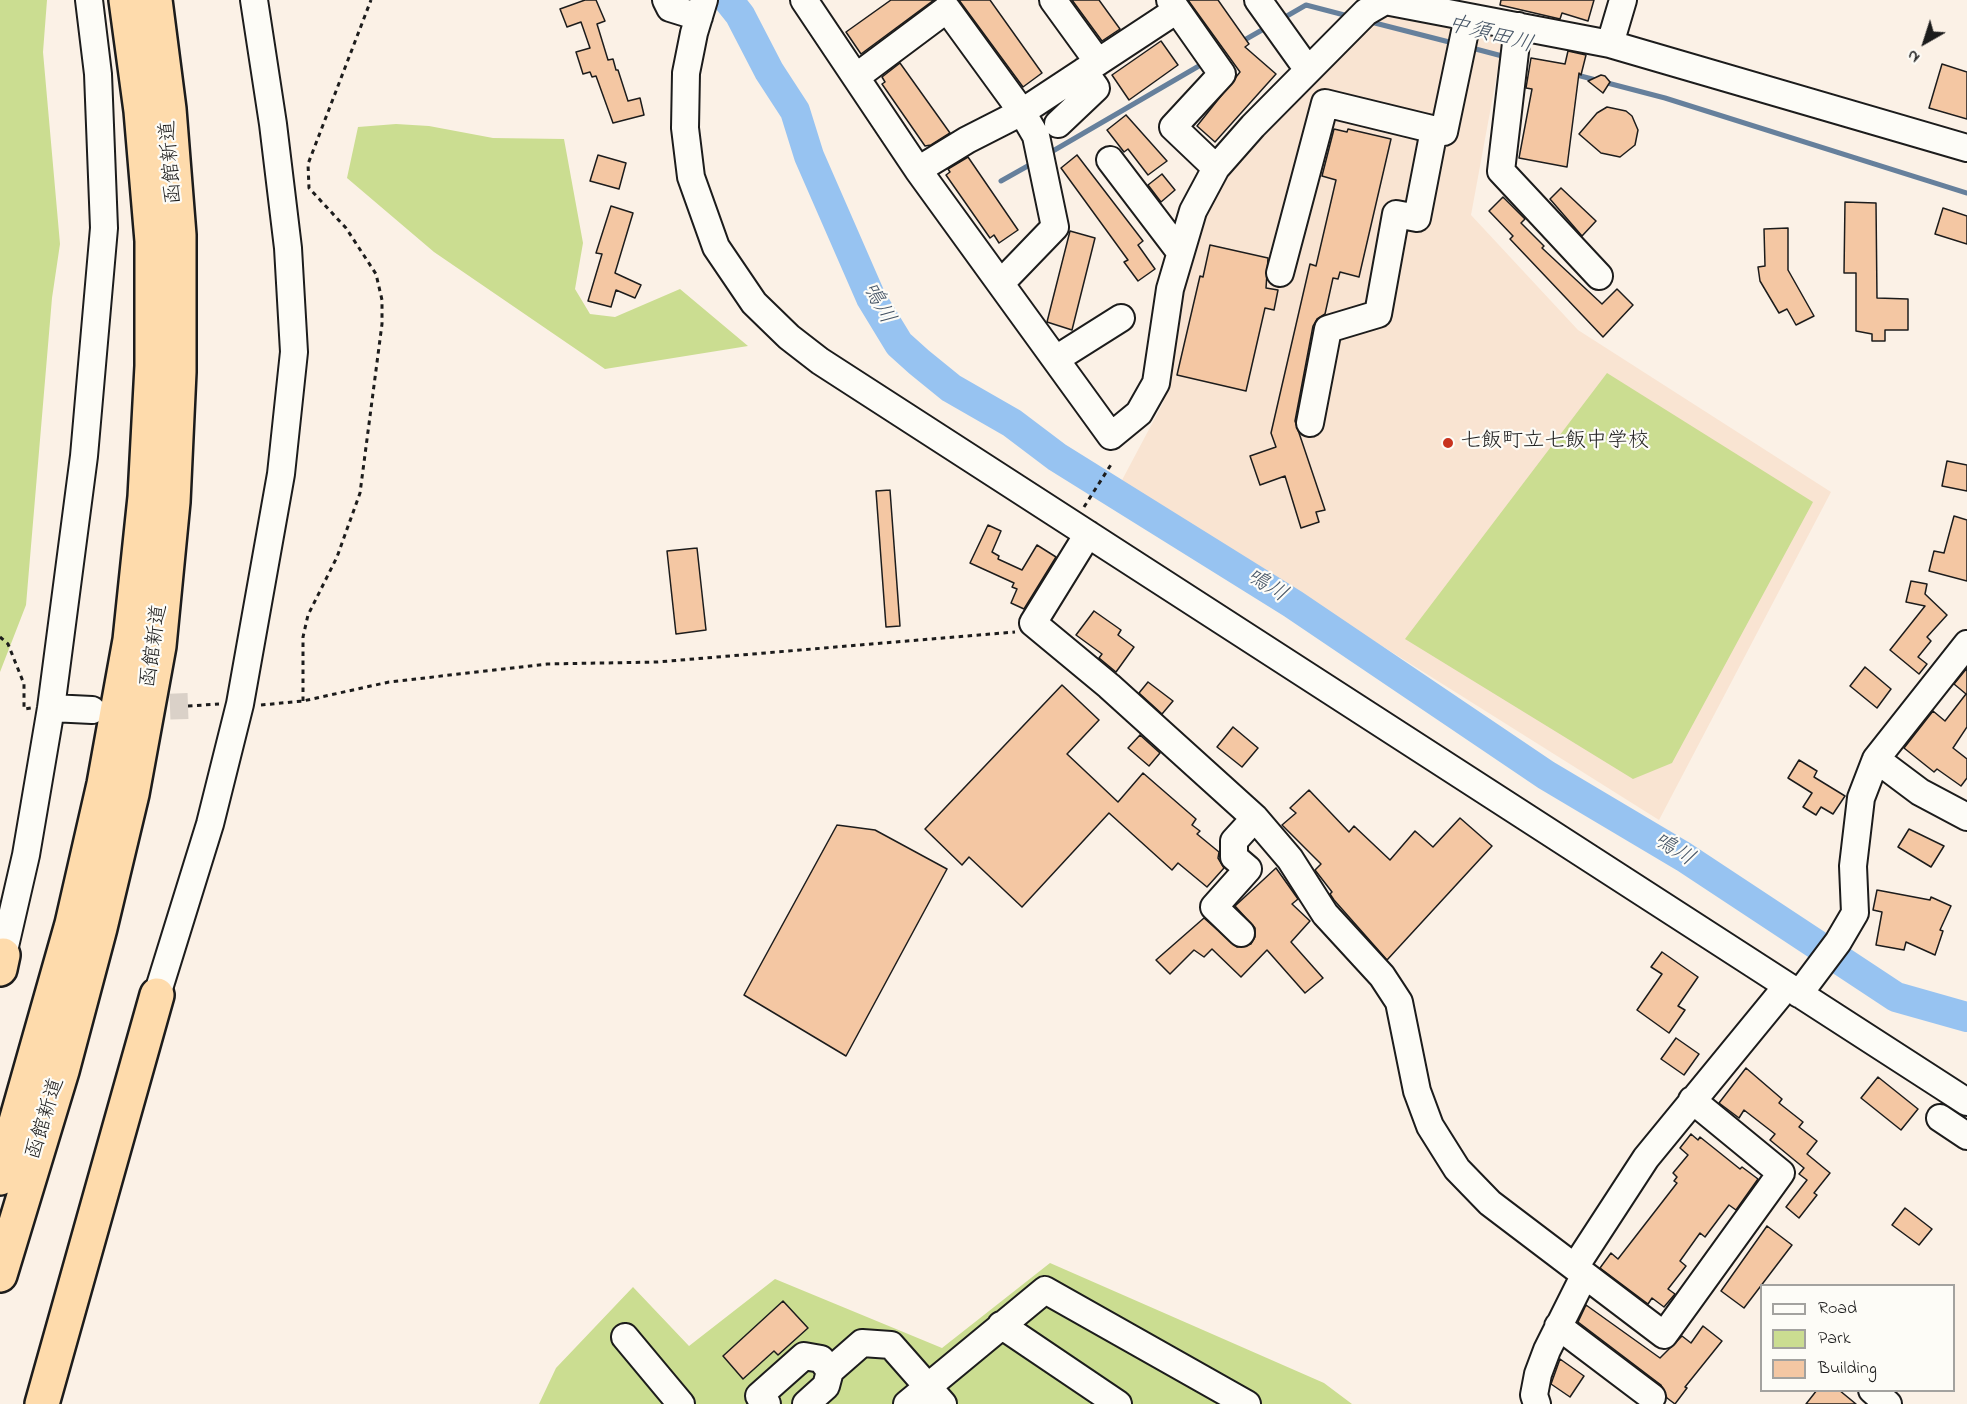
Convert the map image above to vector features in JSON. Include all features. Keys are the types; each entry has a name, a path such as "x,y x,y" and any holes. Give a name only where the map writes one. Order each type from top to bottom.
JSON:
{"highway":[{"name":"函館新道","path":"0,1178 72,924 104,784 130,640 145,497 151,388 152,241 141,111 126,0"},
{"name":"函館新道","path":"0,1275 62,1071 100,927 132,794 159,646 172,502 179,372 179,235 169,109 155,0"},
{"path":"42,1404 157,995"}],"street":[{"path":"2,962 26,855 51,708 84,456 104,228 98,74 89,0"},
{"path":"157,995 210,824 240,704 280,474 294,352 288,248 273,124 254,0"},
{"path":"666,0 669,8 702,8 686,74 685,128 691,177 716,247 754,303 789,337 820,361 1088,525 1793,990 1967,1102"},
{"path":"804,0 918,170 1111,436 1139,413 1156,383 1170,289 1180,252 1193,211 1216,168 1253,126 1366,12 1385,0 1610,44 1967,148"},
{"path":"1050,93 1063,119 1096,88 1091,67 1053,0"},
{"path":"1258,0 1308,70"},
{"path":"1610,44 1623,0"},
{"path":"918,170 966,140 1022,112 1091,67 1174,5 1222,74 1173,127 1216,168"},
{"path":"856,77 947,9 1022,112 1036,136 1055,227 1001,283"},
{"path":"1280,273 1325,103 1444,132 1468,17"},
{"path":"1518,26 1501,171 1599,276"},
{"path":"1310,423 1328,329 1378,314 1396,214 1417,218 1434,130"},
{"path":"1110,160 1180,252"},
{"path":"1056,359 1120,318"},
{"path":"1088,525 1033,623 1109,686 1255,818 1290,859 1325,914 1382,976 1399,1002 1417,1091 1430,1126 1457,1168 1490,1203 1664,1335 1781,1173 1692,1100"},
{"path":"1537,1404 1534,1395 1538,1374 1580,1271 1646,1158 1692,1100 1793,990 1817,970 1838,942 1855,912 1853,866 1861,798 1876,759 1967,644"},
{"path":"51,708 92,710"},
{"path":"1876,759 1920,792 1967,817"},
{"path":"1241,933 1214,907 1248,869 1234,857 1234,841 1255,818"},
{"path":"1940,1118 1967,1136"},
{"path":"907,1404 934,1395 1001,1325 1045,1290 1247,1404"},
{"path":"1001,1325 1118,1404"},
{"path":"1558,1326 1652,1396"},
{"path":"625,1337 681,1404"},
{"path":"806,1404 826,1386 830,1371 862,1343 891,1345 934,1395"},
{"path":"767,1404 759,1396 804,1356 821,1359 830,1371"}],"path":[{"path":"303,701 303,637 309,615 337,557 360,493 382,324 382,300 376,274 346,228 309,188 308,164 371,0"},
{"path":"1089,500 1112,463"},
{"path":"1077,509 1088,525"},
{"path":"188,706 303,701 389,682 547,664 657,662 815,647 1012,633 1033,623"},
{"path":"0,637 8,644 24,684 24,709 51,708"}],"shaded area":[{"name":"七飯町立七飯中学校","path":"1390,13 1504,36 1471,215 1578,330 1831,492 1659,820 1121,482 1163,403 1186,274 1207,213 1229,175 1360,29"}],"green space":[{"path":"0,0 47,0 43,52 60,244 52,298 26,605 0,672"},
{"path":"396,124 429,126 493,138 564,139 583,243 575,289 590,314 615,317 680,289 748,346 605,369 434,252 347,178 358,127"},
{"path":"1607,373 1813,502 1672,763 1633,779 1405,639"},
{"path":"1050,1263 1324,1383 1352,1404 539,1404 556,1368 633,1287 689,1346 775,1279 942,1348"}],"building":[{"path":"585,0 596,0 605,21 597,24 608,60 613,59 628,101 640,98 644,115 613,123 596,76 592,77 590,72 583,74 576,52 590,48 581,22 567,27 560,9"},
{"path":"891,0 934,0 861,54 846,32"},
{"path":"959,0 990,0 1042,73 1023,87"},
{"path":"1072,0 1099,0 1120,29 1102,41"},
{"path":"1188,0 1218,0 1249,44 1245,47 1276,74 1215,142 1197,126 1240,72"},
{"path":"1501,0 1594,0 1588,21 1562,13 1560,19 1500,5"},
{"path":"1161,41 1178,65 1129,100 1112,75"},
{"path":"1568,51 1586,55 1581,75 1579,73 1567,167 1519,158 1532,89 1526,88 1531,58 1565,64"},
{"path":"900,63 950,133 931,145 925,146 882,84 885,82 882,77"},
{"path":"1942,64 1967,72 1967,119 1929,108"},
{"path":"1601,75 1610,82 1603,93 1588,81"},
{"path":"1607,107 1626,111 1632,116 1638,130 1635,145 1620,157 1601,153 1579,134 1597,113"},
{"path":"1126,115 1167,161 1148,175 1128,149 1124,152 1107,130"},
{"path":"1334,129 1347,132 1348,129 1391,139 1359,277 1340,272 1338,279 1333,278 1325,314 1317,319 1313,326 1295,421 1325,510 1316,512 1319,522 1301,528 1285,476 1260,485 1250,456 1276,447 1271,433 1310,264 1316,266 1336,180 1322,176"},
{"path":"598,155 626,163 619,189 590,181"},
{"path":"1077,155 1143,241 1138,245 1155,269 1138,281 1124,262 1128,260 1061,168"},
{"path":"968,157 1018,230 999,243 994,235 990,238 946,175 950,172 948,169"},
{"path":"1162,174 1175,190 1161,202 1148,185"},
{"path":"1561,188 1596,221 1582,236 1550,199"},
{"path":"1503,197 1525,219 1521,223 1544,246 1542,248 1602,304 1617,289 1633,305 1603,337 1510,239 1513,236 1489,211"},
{"path":"1845,202 1876,203 1877,298 1908,299 1908,330 1885,330 1885,341 1872,341 1872,334 1856,331 1856,273 1844,273"},
{"path":"611,206 633,213 615,273 641,285 635,298 616,290 611,307 588,301 602,254 596,253"},
{"path":"1943,208 1967,216 1967,244 1935,234"},
{"path":"1788,228 1788,270 1814,316 1796,325 1787,309 1779,313 1760,281 1758,267 1765,266 1764,229"},
{"path":"1070,231 1095,238 1072,330 1047,322"},
{"path":"1210,245 1268,258 1266,288 1278,290 1274,310 1265,308 1246,391 1177,375 1200,276 1203,277"},
{"path":"1947,461 1967,465 1967,491 1942,486"},
{"path":"890,490 900,626 886,627 876,491"},
{"path":"1954,516 1967,520 1967,581 1929,571 1934,551 1944,553"},
{"path":"988,525 1001,531 992,552 999,556 998,559 1022,570 1037,545 1056,557 1024,609 1011,603 1017,589 1012,587 1014,583 970,563"},
{"path":"697,548 706,630 676,634 667,551"},
{"path":"1911,581 1927,584 1925,594 1947,615 1927,637 1931,641 1918,657 1927,664 1919,674 1890,650 1925,606 1906,602"},
{"path":"1094,611 1121,630 1118,635 1134,647 1116,672 1099,658 1102,654 1076,635"},
{"path":"1865,667 1891,689 1877,708 1850,686"},
{"path":"1967,668 1967,727 1953,748 1967,759 1967,778 1961,786 1937,769 1934,772 1904,748 1933,711 1945,721 1966,694 1954,684"},
{"path":"1148,682 1173,701 1162,714 1139,693"},
{"path":"1062,685 1099,720 1067,754 1118,802 1143,773 1196,819 1192,825 1200,831 1197,834 1219,852 1218,858 1224,868 1207,887 1178,863 1172,870 1109,813 1022,907 969,857 962,865 925,829"},
{"path":"1233,727 1258,748 1242,767 1217,747"},
{"path":"1140,735 1160,753 1149,766 1128,748"},
{"path":"1799,760 1817,771 1814,777 1845,796 1833,814 1821,807 1816,815 1803,807 1812,793 1788,778"},
{"path":"1309,790 1349,832 1354,826 1390,860 1415,831 1433,847 1460,818 1492,846 1387,960 1334,900 1330,894 1332,892 1315,870 1321,864 1282,825 1296,813 1290,808"},
{"path":"837,825 875,830 947,869 846,1056 744,995"},
{"path":"1909,829 1944,846 1931,867 1898,847"},
{"path":"1276,868 1298,899 1292,904 1310,921 1291,942 1323,978 1305,993 1267,950 1241,977 1212,949 1204,957 1194,950 1170,974 1156,960 1204,918 1237,947 1251,944 1255,937 1255,928 1235,906"},
{"path":"1877,890 1930,900 1931,897 1951,906 1940,930 1943,931 1935,955 1906,942 1904,950 1876,945 1882,912 1873,910"},
{"path":"1662,952 1698,977 1678,1006 1685,1010 1669,1033 1637,1010 1662,974 1651,967"},
{"path":"1676,1038 1699,1054 1684,1075 1661,1059"},
{"path":"1746,1068 1782,1099 1779,1103 1803,1122 1799,1127 1817,1141 1807,1154 1830,1173 1814,1193 1817,1195 1799,1218 1786,1207 1807,1180 1799,1174 1804,1168 1770,1140 1775,1134 1744,1110 1739,1118 1719,1103"},
{"path":"1878,1077 1918,1109 1901,1130 1861,1098"},
{"path":"1691,1134 1698,1140 1700,1137 1740,1169 1742,1167 1758,1179 1736,1210 1729,1205 1705,1237 1700,1233 1680,1261 1686,1266 1668,1289 1675,1294 1664,1307 1652,1298 1648,1304 1600,1268 1611,1253 1618,1259 1677,1183 1674,1181 1677,1177 1673,1173 1688,1155 1680,1148"},
{"path":"1905,1208 1932,1229 1919,1245 1892,1225"},
{"path":"1767,1226 1792,1245 1760,1284 1744,1308 1721,1291"},
{"path":"783,1301 808,1328 778,1355 774,1351 743,1379 723,1356"},
{"path":"1586,1305 1660,1358 1682,1336 1691,1343 1703,1326 1722,1341 1685,1387 1687,1388 1675,1404 1667,1398 1661,1385 1578,1322"},
{"path":"1560,1359 1584,1376 1570,1397 1551,1384"},
{"path":"1815,1392 1841,1392 1856,1404 1806,1404"}],"waterway":[{"name":"鳴川","path":"728,0 740,15 769,71 795,111 809,156 871,298 899,344 919,362 951,388 1012,423 1057,457 1293,604 1546,775 1684,857 1896,997 1967,1017"},
{"name":"中須田川","path":"1280,20 1306,5 1352,17"},
{"name":"中須田川","path":"1367,21 1457,44"},
{"name":"中須田川","path":"1241,42 1269,26"},
{"name":"中須田川","path":"1468,47 1506,57"},
{"name":"中須田川","path":"1046,155 1204,63"},
{"name":"中須田川","path":"1573,74 1665,98 1967,193"},
{"name":"中須田川","path":"1001,181 1033,163"}],"tunnel":[{"path":"131,708 188,706"}],"place":[{"name":"七飯町立七飯中学校","path":"1448,443"}]}
